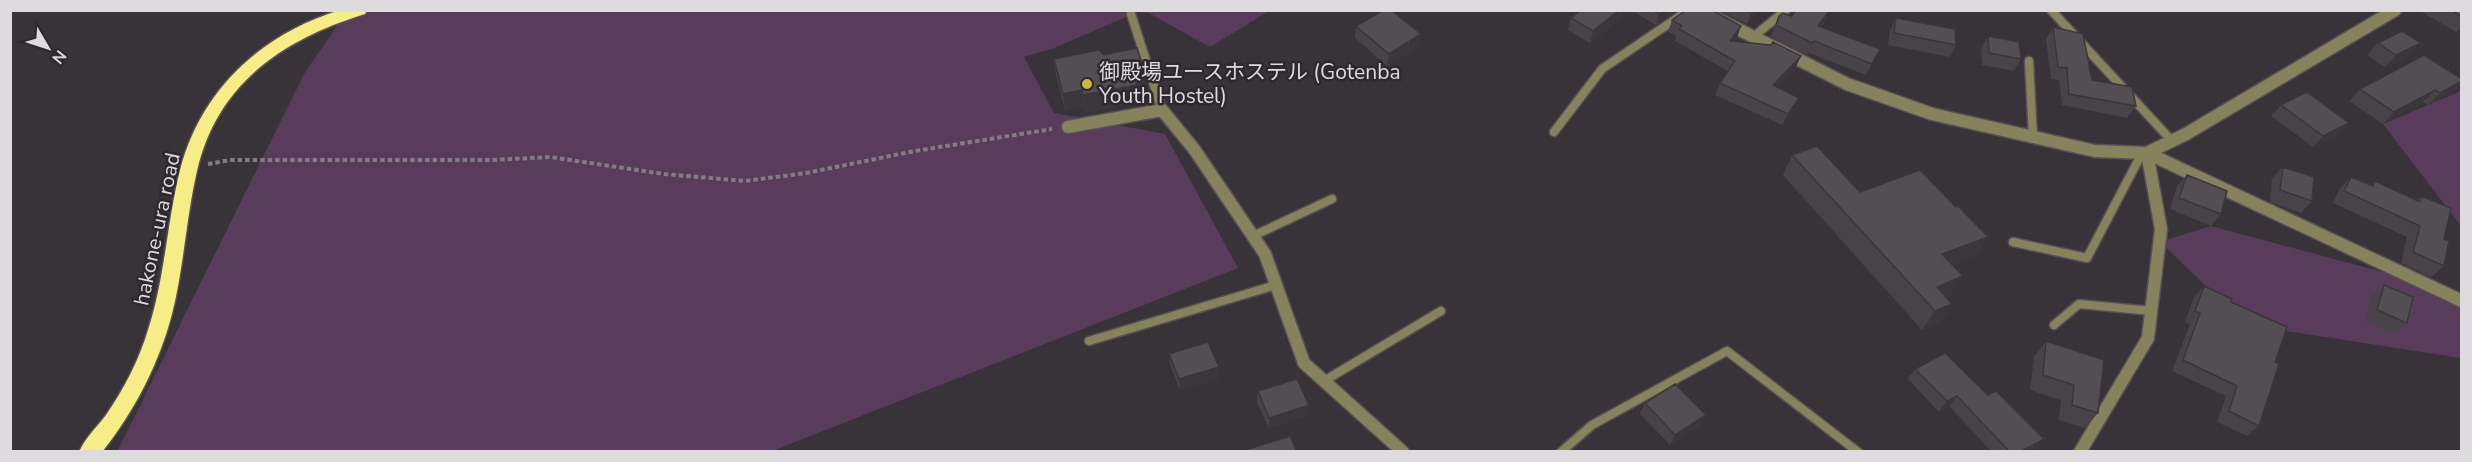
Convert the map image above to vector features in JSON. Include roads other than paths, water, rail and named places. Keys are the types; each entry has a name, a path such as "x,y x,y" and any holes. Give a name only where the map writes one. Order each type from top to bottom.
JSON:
{"highway":[{"name":"hakone-ura road","path":"89,452 126,400 149,357 163,314 190,168 202,133 217,102 236,79 260,57 290,38 323,22 359,10"}],"street":[{"path":"1700,10 1858,88 1932,114 2095,151 2145,153 2462,301"},
{"path":"2145,153 2172,141 2396,10"},
{"path":"1068,127 1162,110 1194,149 1265,254 1304,363 1403,452"},
{"path":"2080,452 2148,338 2161,229 2145,153"}],"lane":[{"path":"1554,132 1602,69 1689,10"},
{"path":"1753,37 1786,10"},
{"path":"2051,10 2172,141"},
{"path":"1131,14 1162,110"},
{"path":"2029,61 2033,137"},
{"path":"2013,242 2087,258 2145,153"},
{"path":"1253,237 1332,200"},
{"path":"1089,341 1276,285"},
{"path":"2054,325 2079,304 2152,311"},
{"path":"1324,381 1441,311"},
{"path":"1561,452 1592,424 1727,351 1858,452"}],"place":[{"name":"御殿場ユースホステル (Gotenba Youth Hostel)","path":"1087,84"}]}
